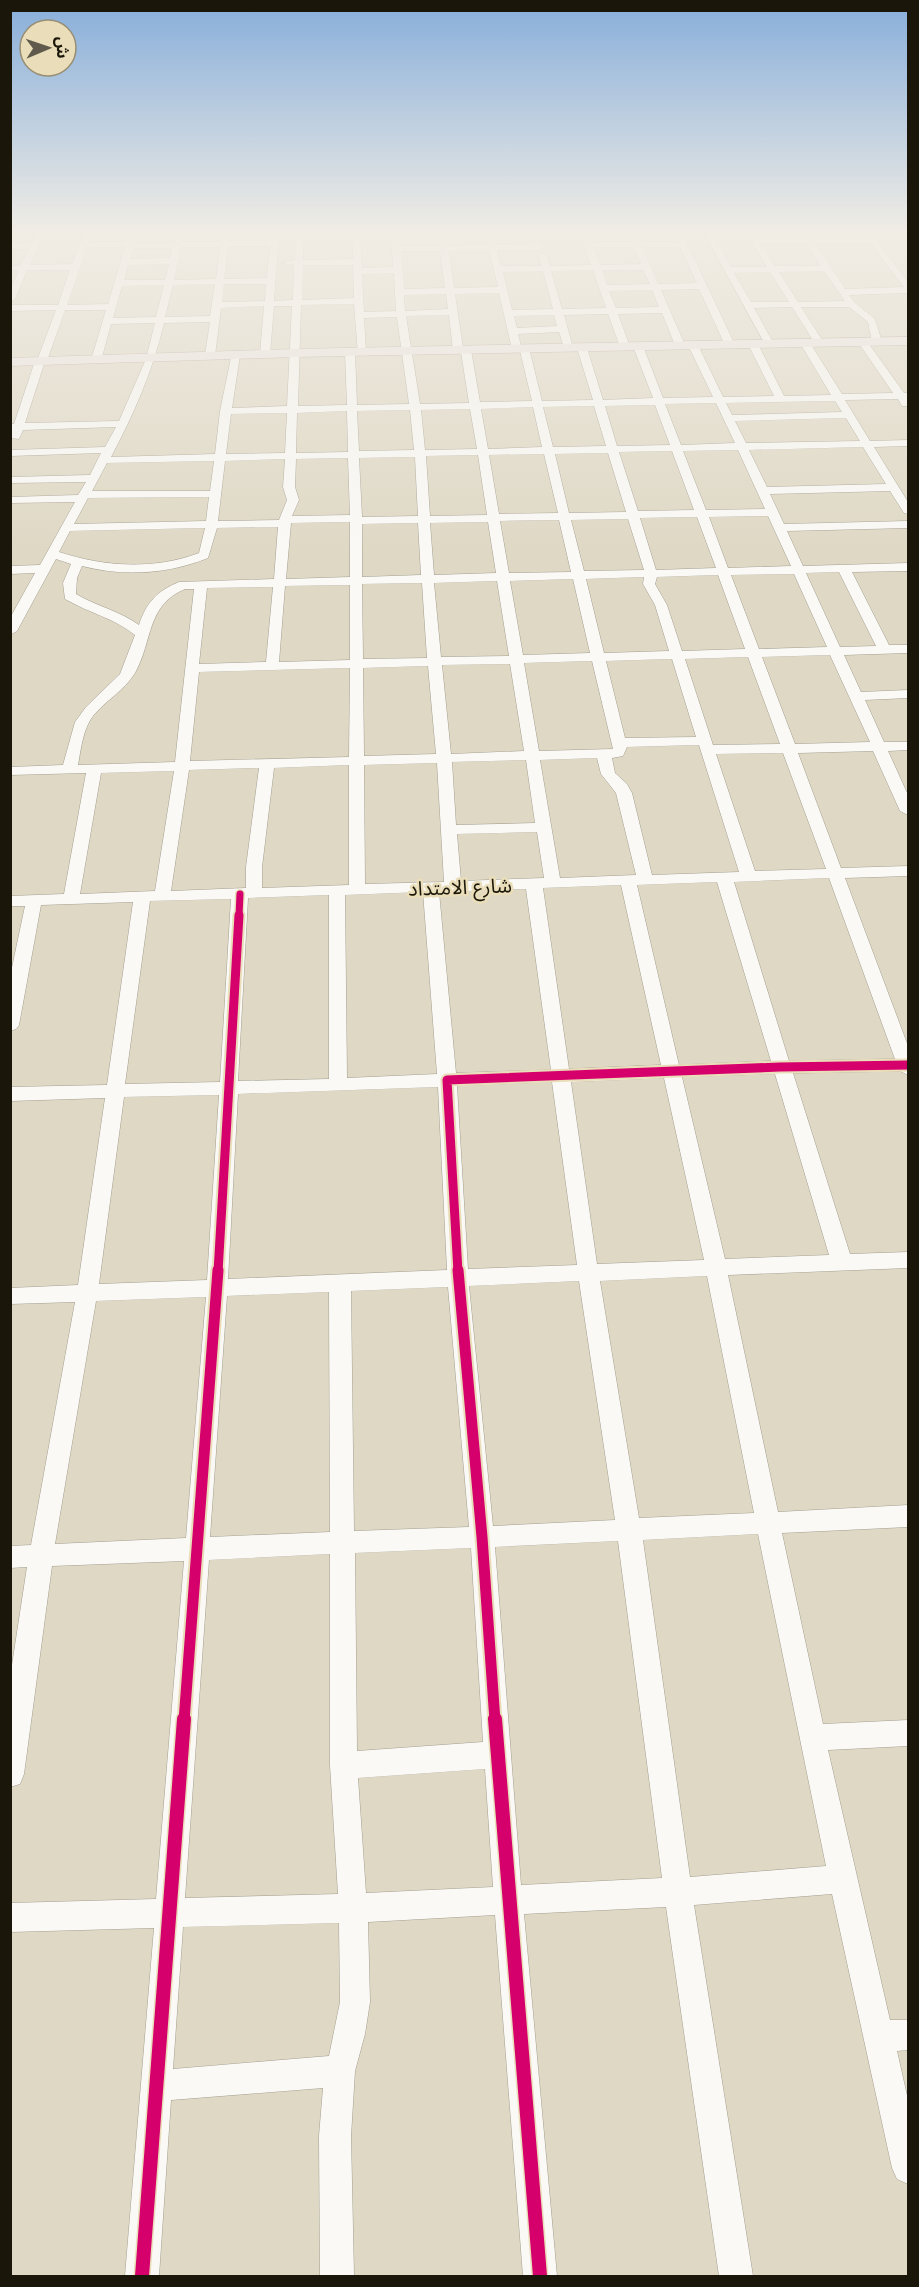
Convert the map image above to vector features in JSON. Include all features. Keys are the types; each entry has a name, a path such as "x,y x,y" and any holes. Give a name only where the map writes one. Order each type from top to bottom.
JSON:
{"main road":[{"path":"10,360 909,341"},
{"path":"42,359 151,357"}],"street":[{"path":"49,340 15,427 10,452 221,459 909,443"},
{"path":"97,357 102,340"},
{"path":"10,631 15,614 45,569 123,424 151,357 155,340"},
{"path":"210,355 212,340"},
{"path":"264,354 265,340"},
{"path":"272,667 284,521 293,500 289,487 296,340"},
{"path":"356,340 351,408 355,456 357,582 357,891"},
{"path":"404,340 420,455 434,663 444,758 453,887"},
{"path":"460,340 475,406 544,827 543,884 560,1075 588,1272 629,1529 678,1892 736,2277"},
{"path":"10,771 618,753 618,743 549,452 537,404 516,340"},
{"path":"565,340 568,348"},
{"path":"10,1094 338,1085 670,1070 908,1066 788,749 703,513 660,402 628,340"},
{"path":"684,340 721,401 908,806"},
{"path":"729,340 730,345"},
{"path":"766,340 769,344"},
{"path":"862,342 905,396 909,407"},
{"path":"804,343 908,508"},
{"path":"753,344 781,399"},
{"path":"582,348 651,574 650,589 661,605 748,876"},
{"path":"53,554 79,562 142,568 177,564 204,555 211,524 221,459 225,411 235,355"},
{"path":"225,411 905,396"},
{"path":"729,418 850,415"},
{"path":"15,427 123,424"},
{"path":"10,480 93,478"},
{"path":"763,491 894,487"},
{"path":"10,500 215,494"},
{"path":"66,528 284,521 772,512"},
{"path":"779,528 909,524"},
{"path":"79,562 70,579 68,588 70,597 90,608 123,619 141,633"},
{"path":"177,564 179,579 183,585"},
{"path":"69,770 84,720 92,710 114,692 128,673 135,660 141,633 156,601 172,588 183,585 909,567"},
{"path":"10,570 45,569"},
{"path":"844,569 885,650"},
{"path":"10,1774 41,1555 87,1293 115,1091 152,897 182,766 201,584"},
{"path":"193,668 677,657 909,649"},
{"path":"856,696 909,694"},
{"path":"618,743 788,749 909,746"},
{"path":"604,754 608,774 622,787 624,794 670,1070 716,1268 766,1522 842,1879 894,2036 909,2168"},
{"path":"142,2277 217,1289 228,1089 247,894 254,867 267,763"},
{"path":"71,899 94,769"},
{"path":"449,830 544,827"},
{"name":"شارع الامتداد","path":"10,901 909,871"},
{"path":"723,877 842,1263"},
{"path":"431,888 447,1080 458,1278 482,1537 508,1901 540,2277"},
{"path":"338,891 338,1085"},
{"path":"10,1025 34,900"},
{"path":"10,1296 909,1260"},
{"path":"337,2277 335,2136 340,2071 350,2034 355,2002 353,1908 344,1765 340,1283"},
{"path":"10,1557 482,1537 766,1522 908,1519"},
{"path":"812,1738 909,1733"},
{"path":"344,1765 498,1755"},
{"path":"10,1918 508,1901 678,1892 842,1879"},
{"path":"156,2086 340,2071"}],"cycle path":[{"path":"142,2276 217,1289 240,894"},
{"path":"540,2276 508,1901 482,1537 458,1278 447,1080 780,1067 908,1065"}]}
